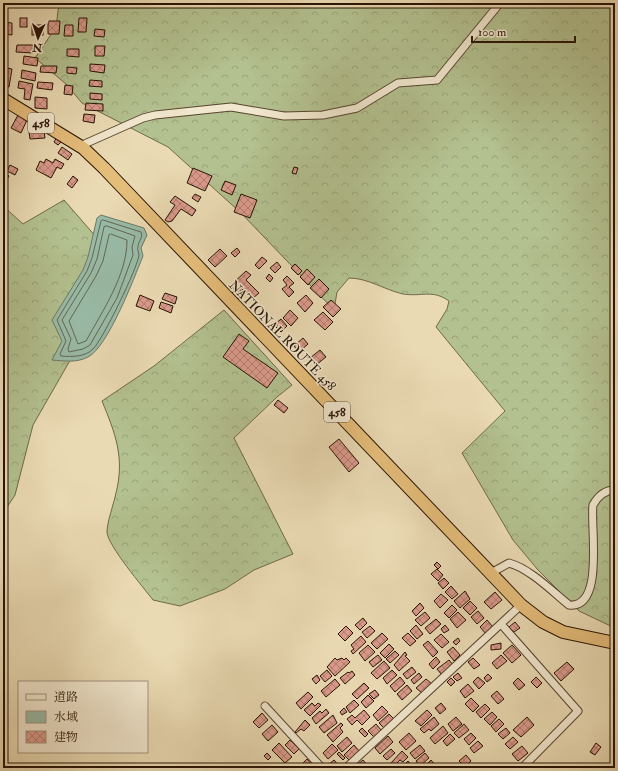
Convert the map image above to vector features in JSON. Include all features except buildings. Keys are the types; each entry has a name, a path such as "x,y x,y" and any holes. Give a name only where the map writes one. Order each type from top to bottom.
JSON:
{"highway":[{"name":"NATIONAL ROUTE 458","path":"3,99 80,146 104,168 521,605 543,622 563,632 615,643"}],"street":[{"path":"80,146 143,118 155,115 231,107 284,116 301,117 323,115 357,108 398,83 437,80 500,3"},
{"path":"491,573 509,563 526,571 568,606 575,606 583,602 589,592 591,583 593,561 593,505 597,498 603,493 615,490"},
{"path":"346,768 521,605"},
{"path":"501,624 578,711 522,768"},
{"path":"265,706 322,768"}],"green space":[{"path":"59,3 615,3 615,628 579,611 538,570 513,540 462,453 505,411 436,327 447,309 449,301 443,297 432,294 403,294 370,282 349,278 337,292 334,310 241,213 168,147 82,103 66,84 35,58 56,27"},
{"path":"64,200 123,268 33,425 15,495 3,513 3,206 23,224"},
{"path":"224,310 292,385 277,397 234,438 293,554 254,570 225,589 180,606 153,600 119,556 109,538 107,528 119,480 119,457 115,435 102,401 154,366"}],"water":[{"path":"101,215 144,228 147,235 141,248 143,256 120,311 104,340 96,351 84,359 70,361 52,360 62,341 52,320 83,270 88,257 97,218"}]}
